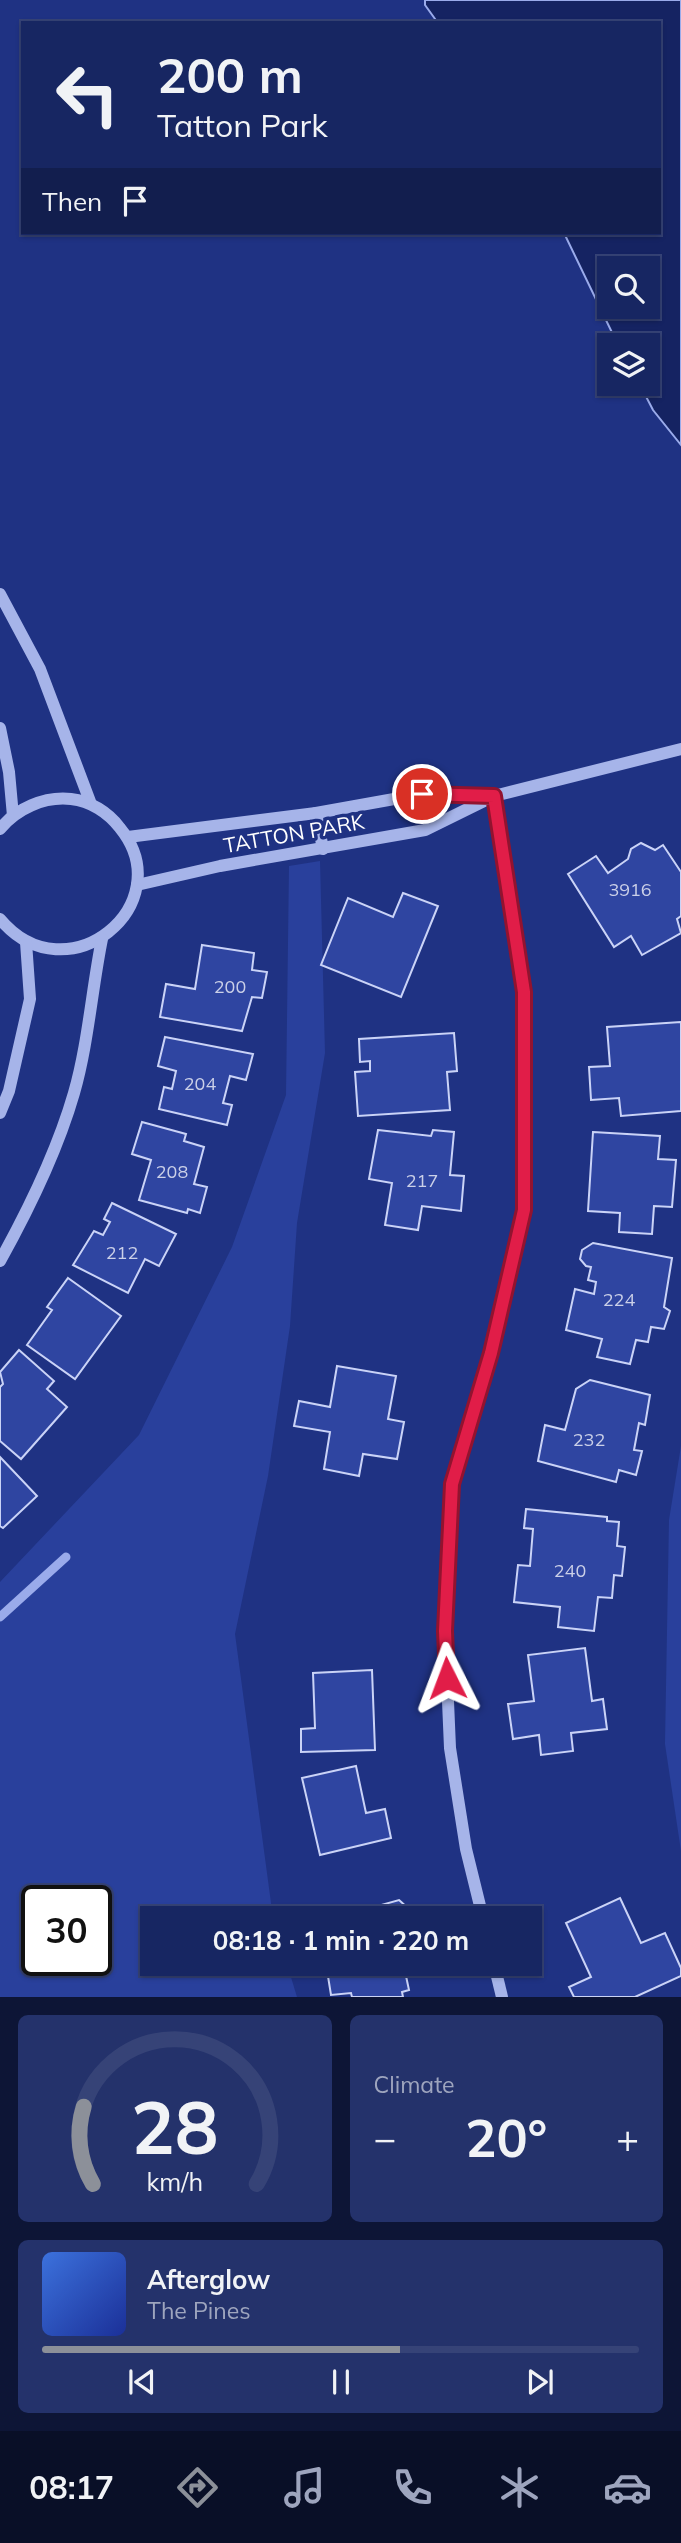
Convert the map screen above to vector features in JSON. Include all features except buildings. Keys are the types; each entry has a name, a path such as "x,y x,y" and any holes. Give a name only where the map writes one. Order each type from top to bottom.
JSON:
{"street":[{"path":"0,594 40,669 91,804"},
{"path":"0,728 9,772 13,816"},
{"name":"TATTON PARK","path":"136,885 425,830 494,796 681,749"},
{"name":"TATTON PARK","path":"128,837 316,813 422,794 494,796"},
{"path":"480,1906 466,1849 450,1748 445,1631 452,1484 491,1353 524,1210 524,992 494,796"},
{"path":"0,830 13,816 50,799 71,799 91,804 112,818 128,837 136,860 136,885 131,906 118,924 102,939 77,949 51,950 26,942 0,919"},
{"path":"316,813 323,849"},
{"path":"0,1261 27,1213 55,1151 75,1091 102,939"},
{"path":"0,1113 9,1091 30,999 26,942"},
{"path":"497,1976 502,1997"}],"shaded area":[{"path":"425,0 681,0 681,445 653,410 646,396 660,396 660,333 612,333 605,319 660,319 660,256 597,256 597,301 565,235 661,235 661,21 437,21 425,5"},
{"path":"320,861 325,1053 297,1223 290,1326 268,1476 235,1634 271,1906 140,1906 140,1976 291,1976 297,1997 0,1997 0,1582 139,1435 232,1247 286,1095 289,866"},
{"path":"681,1446 681,1851 665,1744 669,1520"}],"waterway":[{"path":"0,1617 66,1557"}],"route":[{"path":"422,794 494,796 524,992 524,1210 491,1353 452,1484 445,1631 447,1678"}]}
